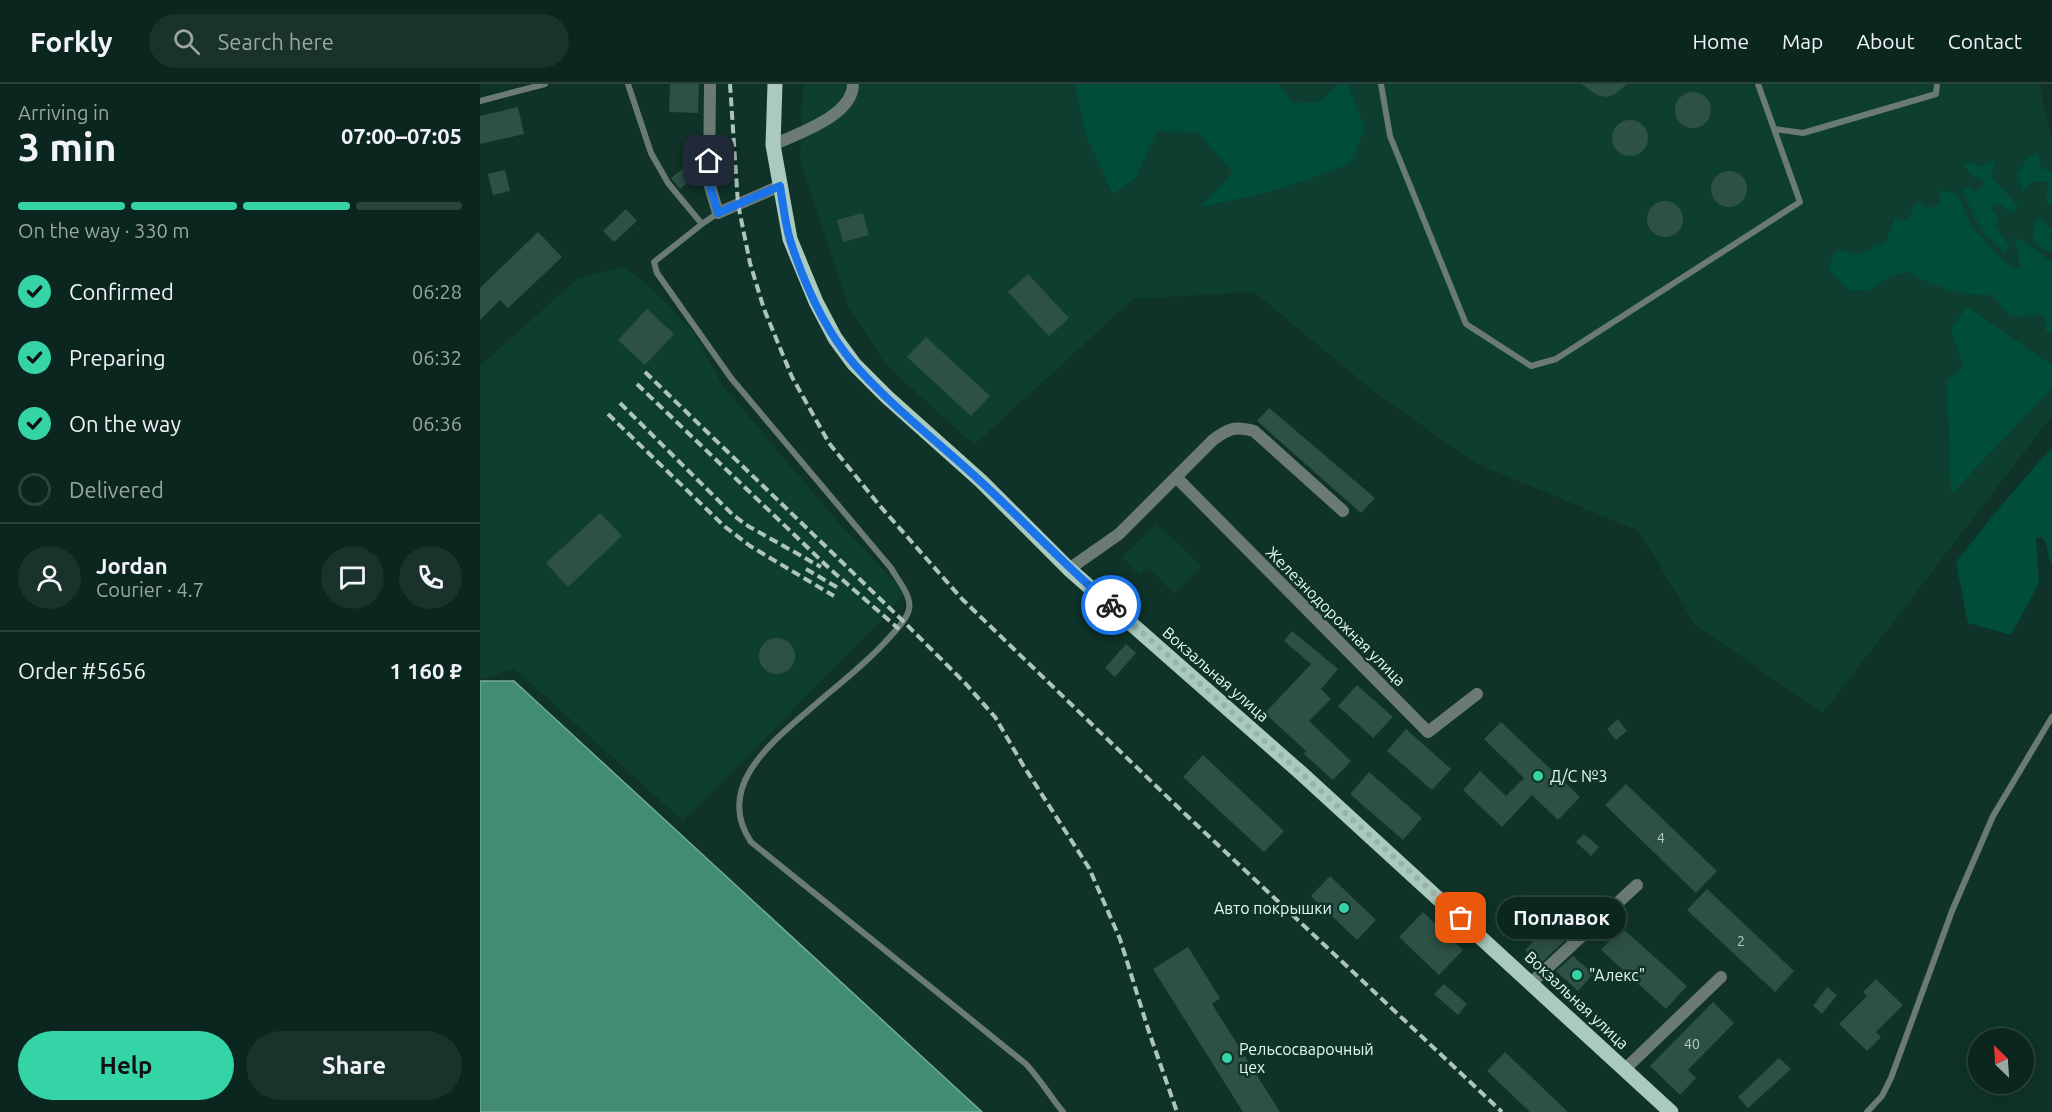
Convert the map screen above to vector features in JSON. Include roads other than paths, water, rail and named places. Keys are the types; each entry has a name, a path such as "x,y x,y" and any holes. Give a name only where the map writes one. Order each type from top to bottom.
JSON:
{"main road":[{"name":"Вокзальная улица","path":"775,84 773,145 790,239 803,274 835,338 854,364 981,482 1069,569 1301,773 1671,1112"}],"street":[{"path":"710,84 709,183 718,213 780,186"},
{"path":"773,145 834,116 853,93 853,84"},
{"path":"1069,569 1119,534 1213,440 1226,430 1241,428 1254,431 1343,511"},
{"name":"Железнодорожная улица","path":"1176,477 1428,732 1477,694"},
{"path":"1532,983 1637,885"},
{"path":"1625,1069 1721,977"}],"lane":[{"path":"480,101 545,84"},
{"path":"628,84 651,153 668,183 702,224"},
{"path":"1381,84 1390,136 1466,324 1531,366 1556,359 1800,202 1758,84"},
{"path":"1774,129 1803,133 1936,94 1937,84"},
{"path":"718,213 654,262 657,273 731,378 891,568 909,598 909,610 906,616 880,648 770,744 753,766 741,787 738,810 743,831 751,842 1026,1064 1038,1076 1063,1112"},
{"path":"1867,1112 1882,1096 1891,1078 1952,911 1993,816 2052,717"}],"railway":[{"path":"730,84 738,204 750,263 764,309 792,377 829,443 880,506 962,599 1184,813 1502,1112"},
{"path":"645,372 903,621 965,683 995,717 1089,868 1120,939 1177,1112"},
{"path":"637,384 830,569 899,629"},
{"path":"620,403 733,515 748,526 821,567"},
{"path":"608,414 724,526 750,546 834,596"},
{"path":"806,569 840,589"}],"place":[{"name":"Д/С №3","path":"1538,776"},
{"name":"Авто покрышки","path":"1344,908"},
{"name":"Поплавок","path":"1461,918"},
{"name":"\"Алекс\"","path":"1577,975"},
{"name":"Рельсосварочный цех","path":"1227,1058"}]}
